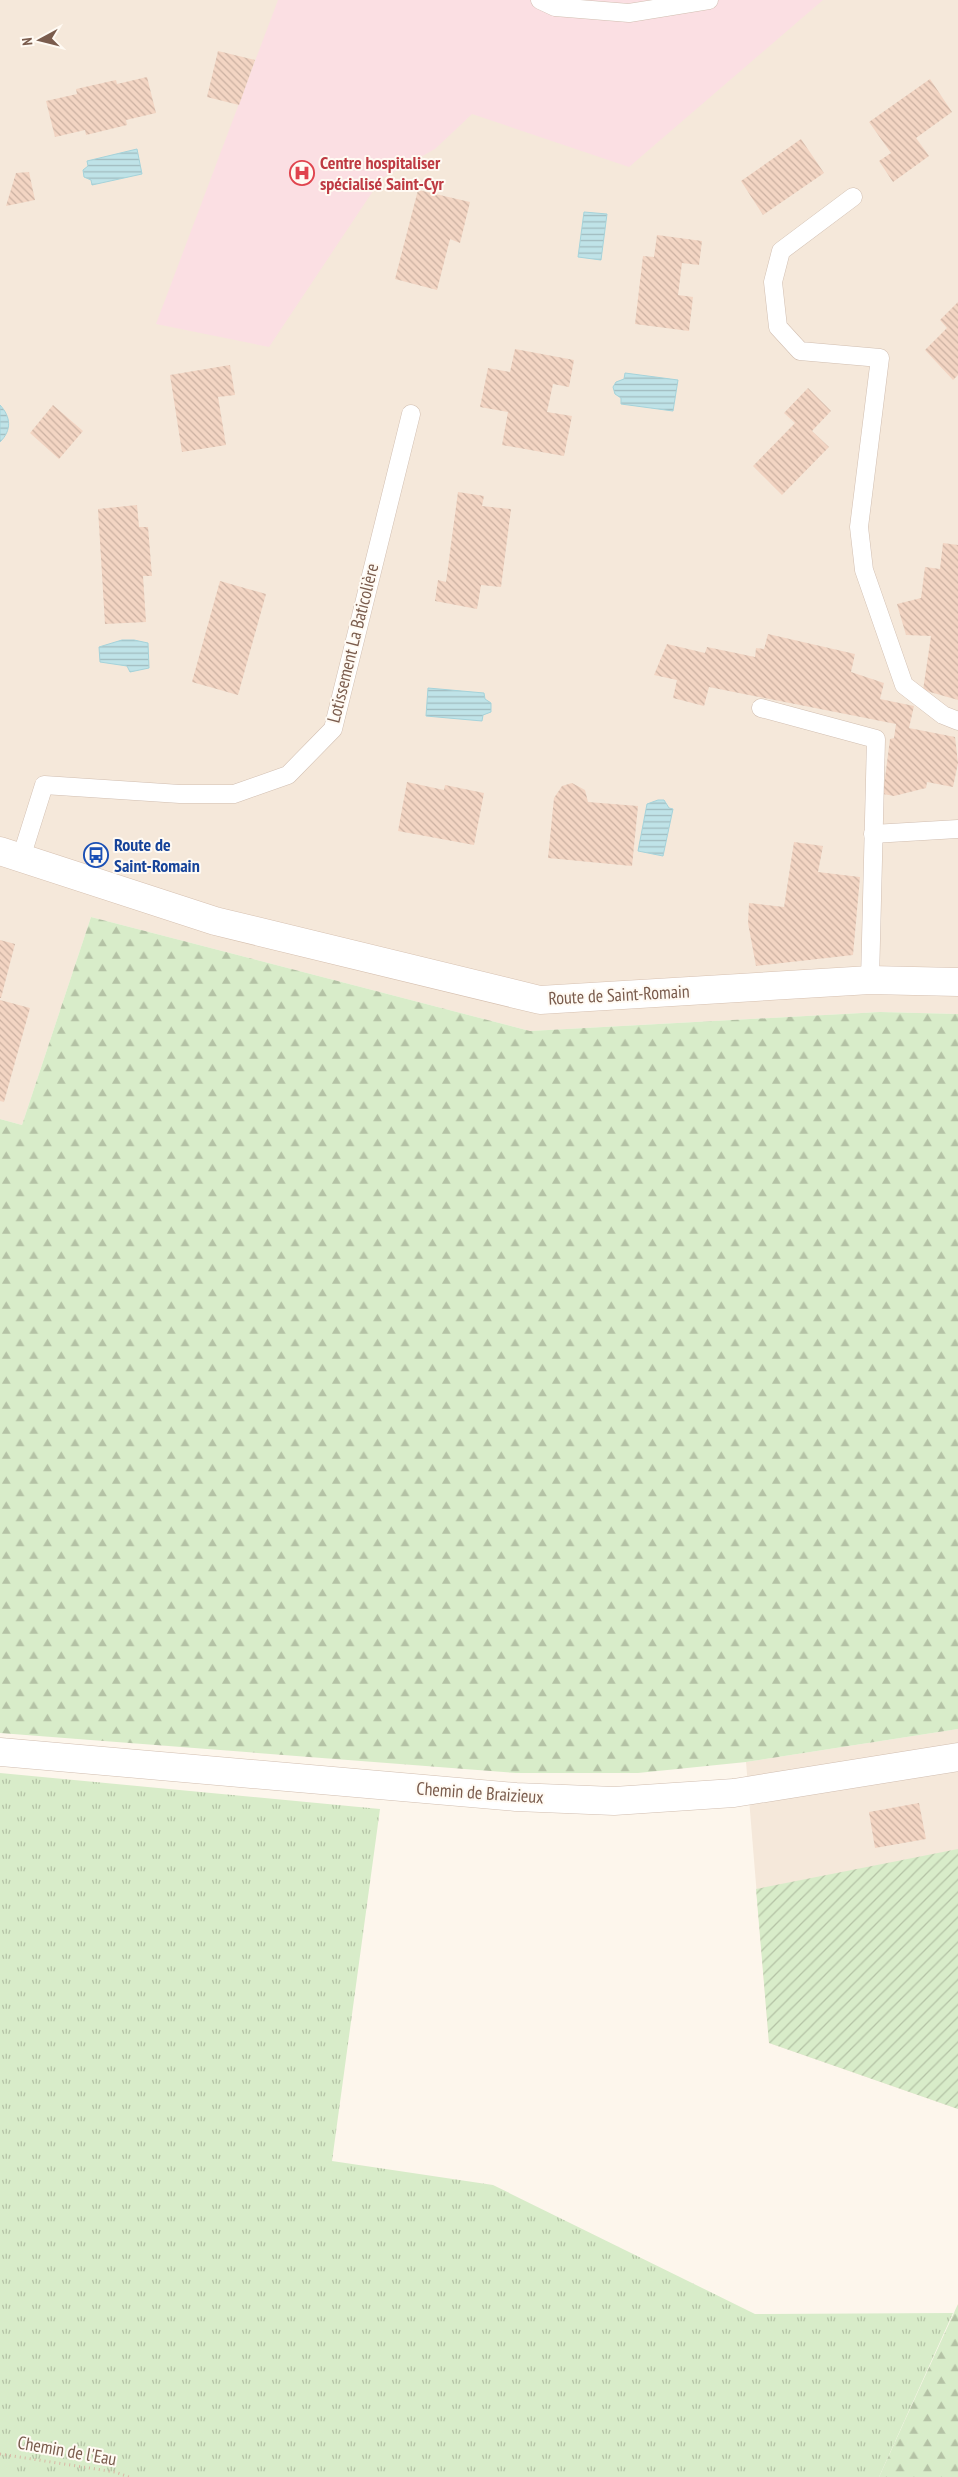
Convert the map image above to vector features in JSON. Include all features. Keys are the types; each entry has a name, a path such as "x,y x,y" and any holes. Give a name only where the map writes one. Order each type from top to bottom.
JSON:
{"street":[{"name":"Route de Saint-Romain","path":"11,854 215,921 540,1000 870,980 958,982"},
{"name":"Chemin de Braizieux","path":"0,1752 507,1796 614,1801 734,1793 958,1757"}],"lane":[{"path":"540,0 555,7 629,13 709,0"},
{"path":"853,197 781,251 773,282 778,327 800,351 880,358 859,527 864,570 904,686 943,715 958,721"},
{"name":"Lotissement La Baticolière","path":"11,854 44,785 180,794 234,794 288,775 333,728 411,414"},
{"path":"762,708 876,739 870,980"},
{"path":"873,834 958,829"}],"path":[{"name":"Chemin de l'Eau","path":"0,2454 115,2472 129,2477"}],"shaded area":[{"path":"0,0 958,0 958,1014 880,1012 530,1031 91,917 22,1125 0,1119"},
{"name":"Centre hospitaliser spécialisé Saint-Cyr","path":"278,0 823,0 629,167 472,114 435,149 381,179 269,347 156,324"},
{"path":"958,1729 958,2109 769,2043 746,1762"}],"green space":[{"path":"91,917 530,1031 880,1012 958,1014 958,1729 746,1762 638,1773 516,1773 0,1733 0,1119 22,1125"},
{"path":"0,1773 380,1809 332,2161 493,2185 755,2314 953,2313 879,2477 0,2477"},
{"path":"958,1849 958,2109 769,2043 756,1889"},
{"path":"958,2304 958,2477 879,2477"}],"water":[{"path":"137,149 142,174 92,185 91,180 84,177 83,170 88,166 87,161"},
{"path":"584,212 607,214 601,260 578,257"},
{"path":"625,373 678,380 673,411 621,404 621,398 615,394 613,387 616,382 624,379"},
{"path":"0,405 6,414 9,424 7,433 0,442"},
{"path":"122,640 148,643 149,668 130,672 127,666 100,662 99,647"},
{"path":"428,688 484,693 485,699 491,703 491,712 483,715 482,721 426,716"},
{"path":"664,800 669,808 673,809 663,856 638,851 647,804"}],"building":[{"path":"218,51 255,60 239,105 207,97"},
{"path":"147,77 156,113 126,120 127,125 86,135 85,130 55,137 46,101 77,94 76,89 116,80 117,84"},
{"path":"930,79 952,112 916,138 929,156 893,182 879,161 891,153 869,122"},
{"path":"801,139 824,173 763,215 741,181"},
{"path":"29,172 35,200 6,206 16,173"},
{"path":"418,190 470,202 460,243 450,239 437,290 395,279"},
{"path":"657,235 702,241 699,265 682,263 678,295 693,297 689,331 635,324 643,256 654,257"},
{"path":"958,302 958,375 953,380 925,350 947,328 940,320"},
{"path":"515,349 574,360 569,387 553,384 547,412 572,416 564,456 502,445 508,412 480,407 488,368 510,372"},
{"path":"230,365 235,395 218,397 226,445 182,452 170,375"},
{"path":"808,388 831,411 812,431 829,447 782,495 753,466 795,423 784,413"},
{"path":"53,405 83,431 59,459 30,433"},
{"path":"458,492 484,496 482,506 511,509 501,587 481,585 477,609 435,601 438,580 446,582"},
{"path":"137,505 139,527 148,527 152,576 143,576 146,622 105,624 98,509"},
{"path":"943,543 958,545 958,700 923,690 931,636 906,635 897,604 921,598 925,567 940,569"},
{"path":"220,581 266,594 238,695 192,682"},
{"path":"768,634 855,654 851,672 884,683 880,699 914,706 909,728 955,737 958,763 953,787 927,782 926,788 894,796 883,794 890,739 894,738 896,724 709,687 704,706 673,698 677,680 654,675 667,644 705,653 707,647 755,657 756,648 764,649"},
{"path":"407,782 444,790 445,785 484,793 474,845 398,831"},
{"path":"572,783 585,790 588,802 638,806 632,866 548,858 554,798 562,786"},
{"path":"794,842 823,846 818,872 860,877 853,955 756,966 748,923 749,903 784,907"},
{"path":"0,940 15,944 1,998 0,998"},
{"path":"0,1000 30,1008 4,1102 0,1101"},
{"path":"919,1803 926,1839 875,1848 869,1812"}],"place":[{"name":"Centre hospitaliser spécialisé Saint-Cyr","path":"302,173"},
{"name":"Route de Saint-Romain","path":"96,855"}]}
